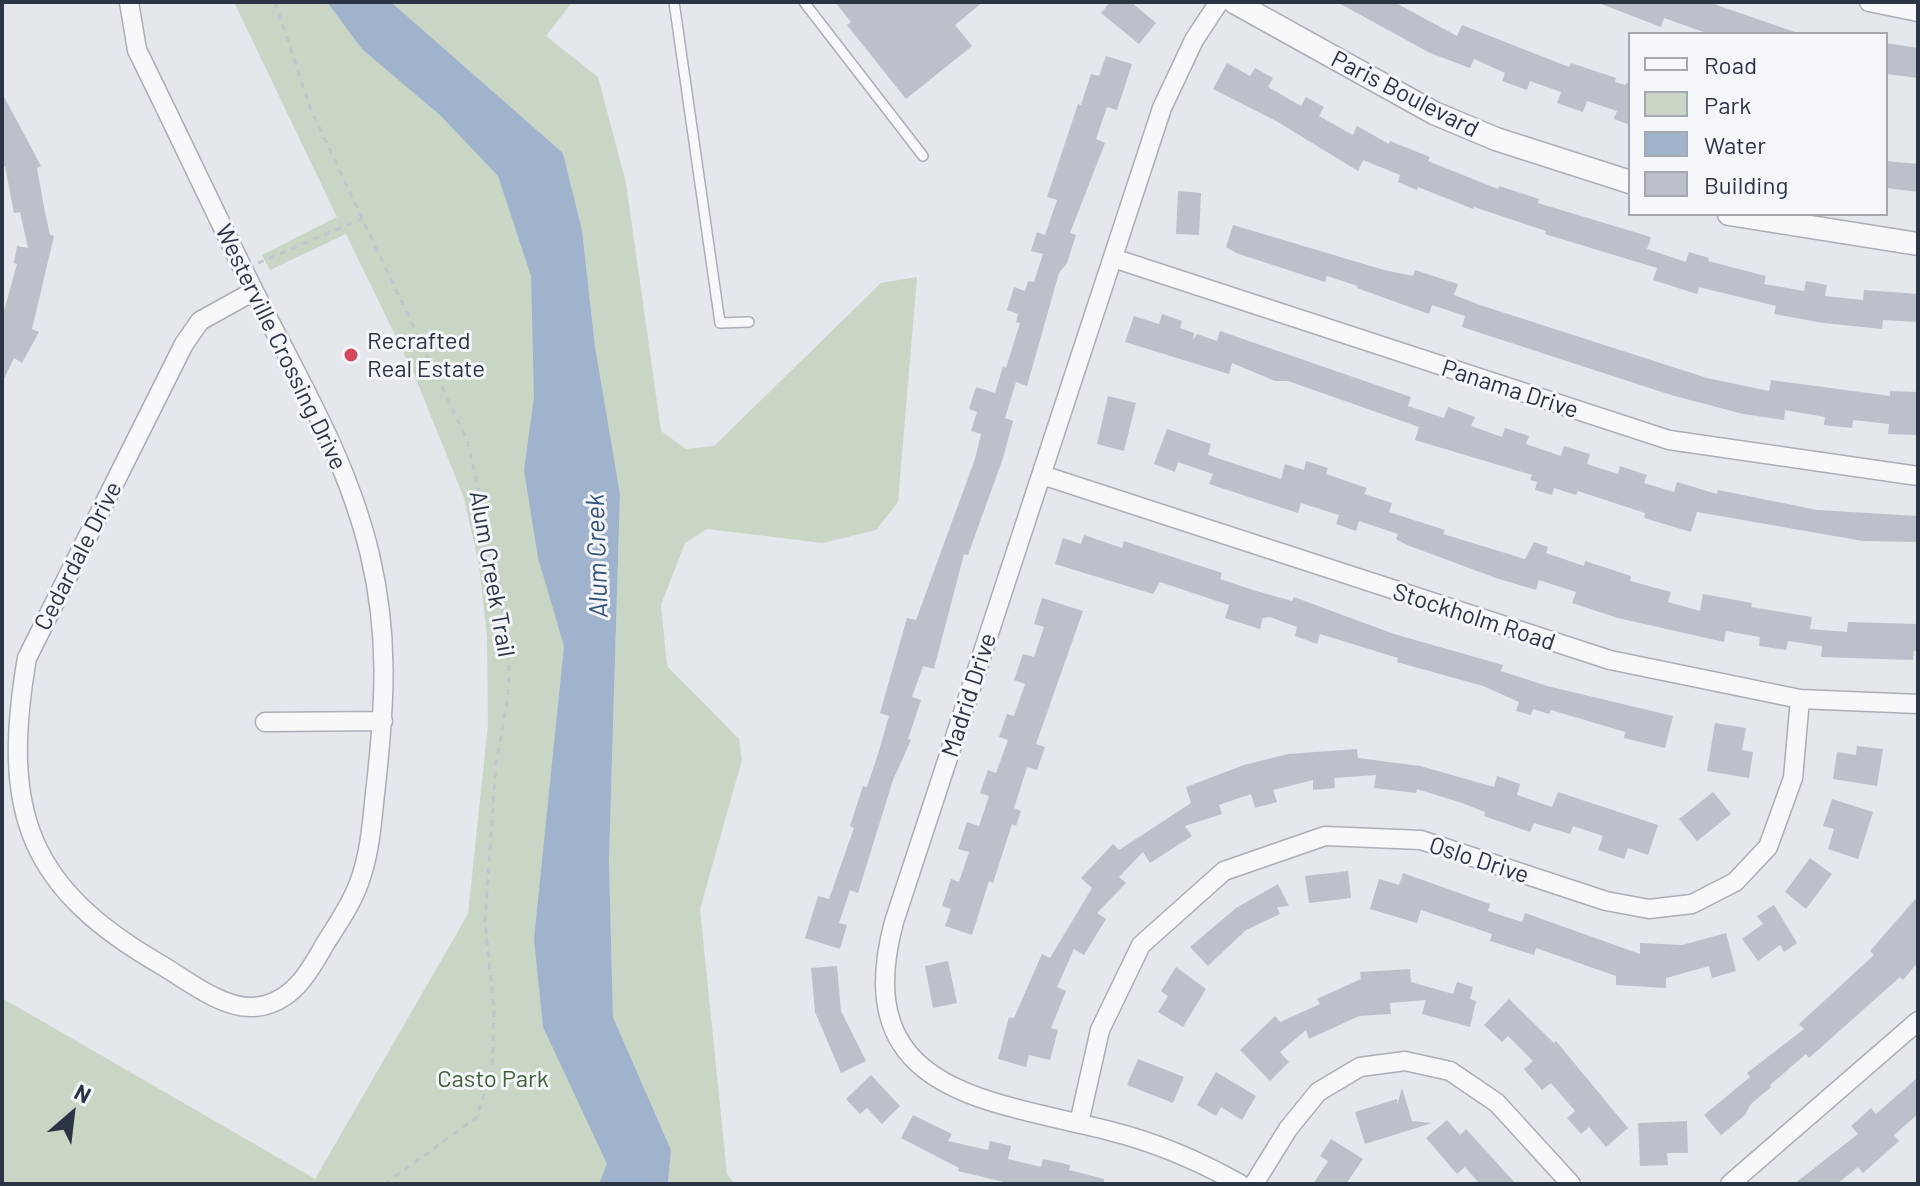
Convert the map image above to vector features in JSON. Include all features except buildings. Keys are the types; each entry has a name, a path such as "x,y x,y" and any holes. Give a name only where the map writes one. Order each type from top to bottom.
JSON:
{"street":[{"name":"Westerville Crossing Drive","path":"129,2 137,50 337,454 370,554 386,653 383,721 368,855 357,889 307,976 283,999 252,1008 220,999"},
{"name":"Madrid Drive","path":"1219,2 1194,40 1162,108 894,922 882,979 888,1015 906,1051 935,1079 989,1104 1116,1133 1188,1160 1240,1184"},
{"name":"Paris Boulevard","path":"1234,2 1434,113 1496,139 1628,181"},
{"path":"1869,2 1918,12"},
{"path":"1742,216 1918,244"},
{"name":"Panama Drive","path":"1113,258 1669,440 1918,476"},
{"name":"Cedardale Drive","path":"220,999 110,936 68,902 35,862 21,832 5,761 10,708 27,658 184,344 200,321 254,291"},
{"name":"Stockholm Road","path":"1042,475 1610,660 1800,699 1918,704"},
{"name":"Oslo Drive","path":"1079,1123 1100,1030 1141,945 1224,871 1325,836 1421,840 1606,901 1649,909 1692,904 1735,882 1768,847 1793,778 1800,699"},
{"path":"265,722 383,721"},
{"path":"1730,1184 1918,1021"},
{"path":"1254,1184 1288,1129 1318,1092 1360,1067 1405,1061 1450,1071 1497,1103 1571,1184"}],"lane":[{"path":"674,2 720,323 749,322"},
{"path":"804,2 923,156"}],"path":[{"name":"Alum Creek Trail","path":"275,2 311,110 467,440 499,581 509,665 508,697 496,763 485,921 494,1011 492,1072 476,1118 385,1184"},
{"path":"244,270 361,219"}],"green space":[{"name":"Casto Park","path":"234,2 381,2 520,120 622,1184 2,1184 2,998 315,1179 468,914 488,724 487,636 479,565 464,498 414,374 346,234 270,270 262,255 337,217"},
{"path":"391,2 572,2 546,36 598,77 626,183 661,431 686,449 714,446 881,283 917,277 898,502 876,530 823,543 707,529 685,543 661,605 667,666 739,739 742,760 700,909 727,1174 735,1184 668,1184 671,1150 613,1017 609,861 620,494 595,346 582,230 563,153"}],"water":[{"name":"Alum Creek","path":"327,2 391,2 563,153 582,230 595,346 620,494 609,861 613,1017 671,1150 668,1184 599,1184 607,1164 543,1027 534,939 564,646 538,558 524,470 534,397 531,276 498,176 441,116 362,49"}],"place":[{"name":"Recrafted Real Estate","path":"351,355"}]}
